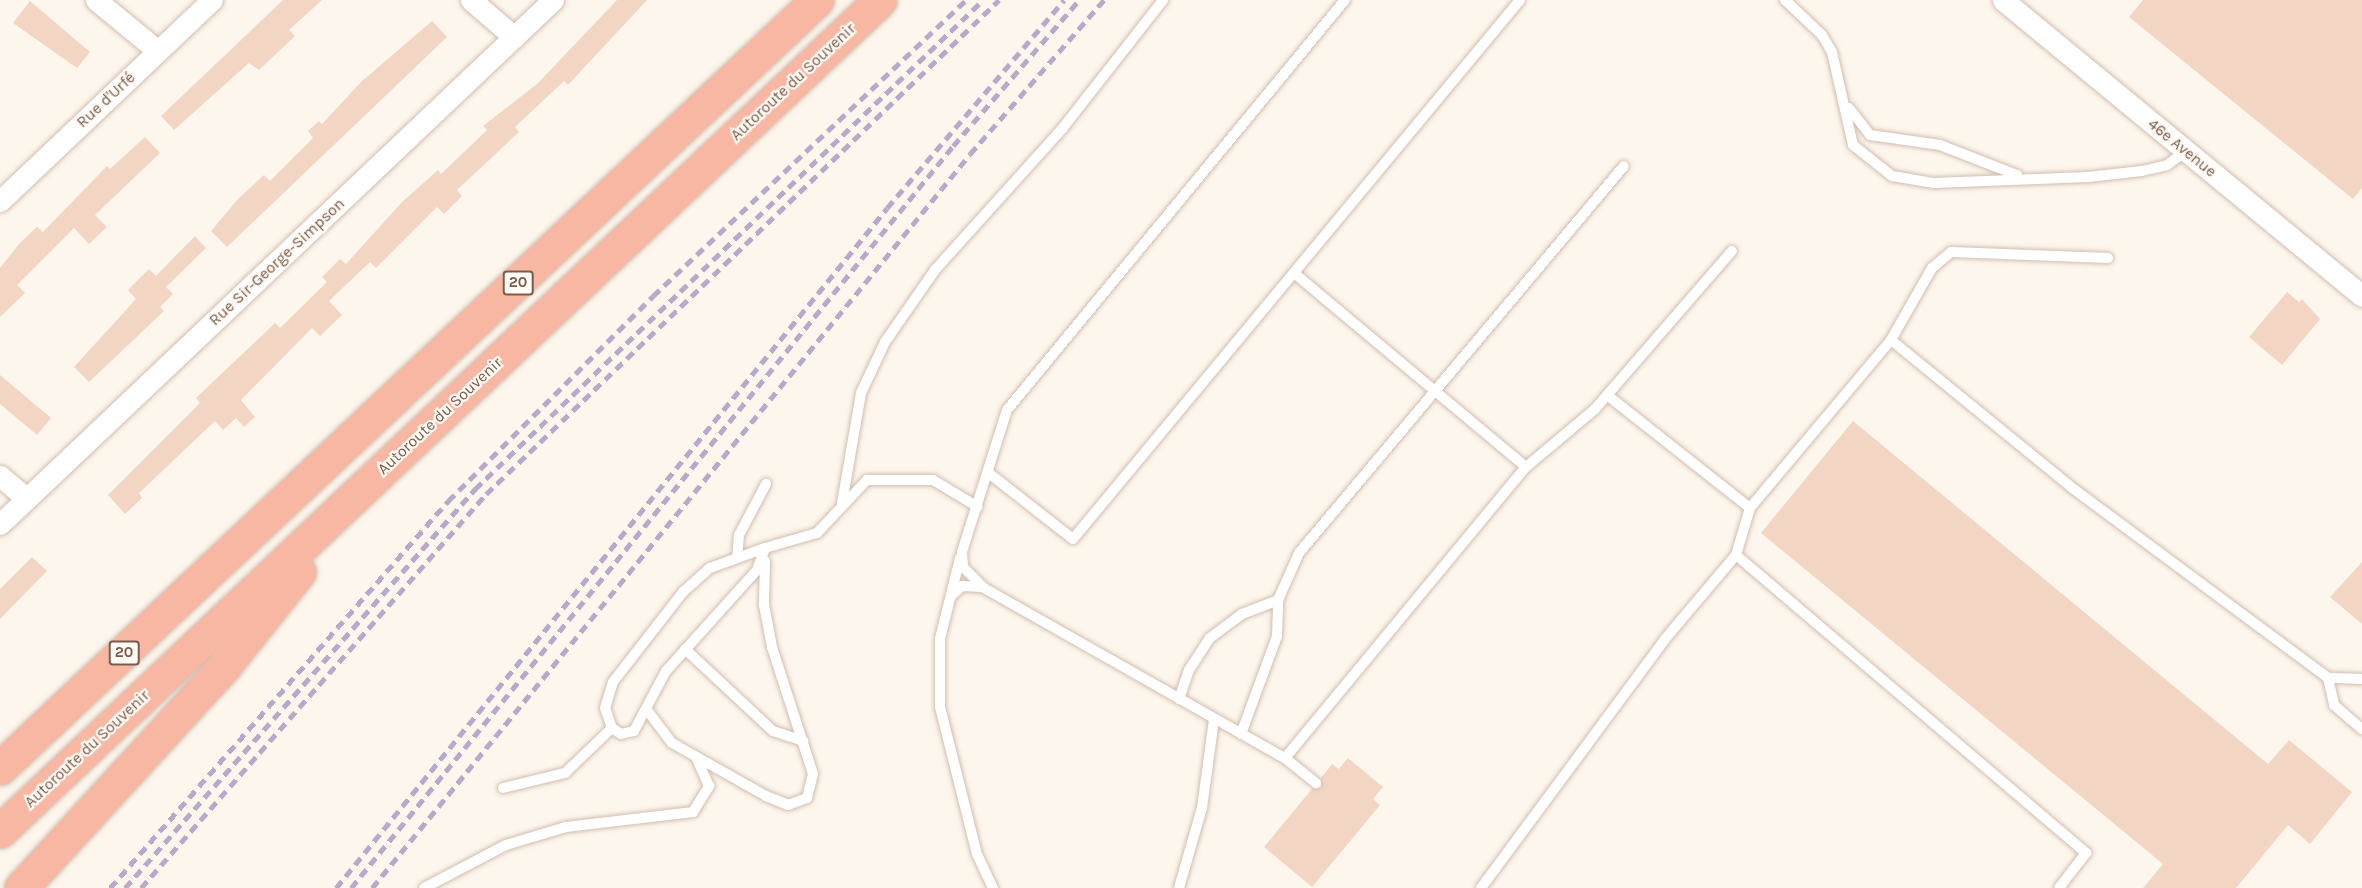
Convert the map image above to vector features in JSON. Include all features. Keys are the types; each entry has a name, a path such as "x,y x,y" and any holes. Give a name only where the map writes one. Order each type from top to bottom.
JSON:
{"highway":[{"name":"20","path":"0,768 817,0"},
{"name":"Autoroute du Souvenir","path":"0,831 880,0"},
{"path":"21,888 225,665 372,480"}],"street":[{"path":"96,0 158,51"},
{"name":"Rue d'Urfé","path":"0,201 212,0"},
{"path":"471,0 514,37"},
{"name":"Rue Sir-George-Simpson","path":"0,524 554,0"},
{"name":"46e Avenue","path":"2003,0 2186,151 2360,289"},
{"path":"0,476 26,498"}],"lane":[{"path":"842,503 861,393 885,342 935,270 1062,129 1163,0"},
{"path":"993,888 977,854 940,707 940,639 946,601 990,474 1007,410 1345,0"},
{"path":"990,474 1073,539 1520,0"},
{"path":"1785,0 1822,35 1841,75 1853,145 1892,176 1934,183 2020,176 2142,171 2167,165 2186,151"},
{"path":"1847,103 1870,135 1940,145 2020,176"},
{"path":"1241,734 1277,636 1278,600 1299,553 1624,166"},
{"path":"1285,758 1526,467 1607,395 1732,251"},
{"path":"1481,888 1665,639 1736,555 1750,508 1892,340 1932,268 1951,252 2108,258"},
{"path":"1294,273 1526,467"},
{"path":"1892,340 2071,488 2328,678 2362,679"},
{"path":"1607,395 1750,508"},
{"path":"765,553 666,671 634,731 621,734 612,728 605,708 613,682 695,579 737,558 765,553 817,533 842,503 867,480 909,478 933,480 978,507"},
{"path":"737,558 739,536 766,484"},
{"path":"962,552 963,567 984,588 1285,758 1316,783"},
{"path":"647,710 664,736 766,796 796,805 807,798 814,783 803,741 772,647 764,605 765,553"},
{"path":"1736,555 2086,853 2059,888"},
{"path":"946,601 957,587 984,588"},
{"path":"1179,699 1189,670 1210,638 1242,614 1278,600"},
{"path":"685,649 773,731 803,741"},
{"path":"2328,678 2334,705 2362,729"},
{"path":"1179,888 1202,808 1214,719"},
{"path":"503,788 565,773 612,728"},
{"path":"424,888 506,845 566,827 693,812 709,786 705,768 689,751"}],"building":[{"path":"283,0 322,0 289,30 295,36 259,70 249,63 174,130 161,116"},
{"path":"617,0 647,0 568,85 564,81 515,127 519,132 457,190 462,196 444,214 437,207 376,268 370,262 329,301 342,315 320,336 312,328 241,400 255,417 244,427 236,418 223,430 215,421 139,493 142,498 125,514 108,495 200,403 196,398 275,323 280,328 327,282 322,277 340,259 346,264 402,202 438,170 441,174 487,130 483,126 537,84"},
{"path":"2143,0 2362,0 2362,188 2353,199 2129,17"},
{"path":"30,1 90,52 77,68 13,23"},
{"path":"432,21 447,37 227,247 211,231 238,199 264,175 270,181 313,138 308,131 319,121 322,124 361,82"},
{"path":"145,137 160,153 95,215 107,227 89,244 74,228 17,285 25,293 0,317 0,268 20,243 37,227 43,232 107,166 110,169"},
{"path":"195,236 206,248 166,287 173,294 160,307 164,311 89,382 74,367 136,299 128,290 149,269 156,276"},
{"path":"2287,292 2299,302 2302,299 2320,319 2282,365 2249,337"},
{"path":"0,375 51,418 37,435 0,404"},
{"path":"1853,421 2268,764 2289,740 2352,792 2310,844 2288,825 2236,888 2143,888 2163,864 1761,533"},
{"path":"32,557 47,571 0,619 0,589"},
{"path":"2362,562 2362,624 2330,597"},
{"path":"1348,758 1383,787 1373,799 1380,805 1312,887 1264,847 1312,789 1321,788 1321,778 1332,764 1339,769"}],"railway":[{"path":"110,888 448,501 653,296 966,0"},
{"path":"125,888 475,489 983,0"},
{"path":"141,888 486,494 999,0"},
{"path":"336,888 887,208 1064,0"},
{"path":"351,888 953,146 1079,0"},
{"path":"372,888 970,154 1104,0"}]}
